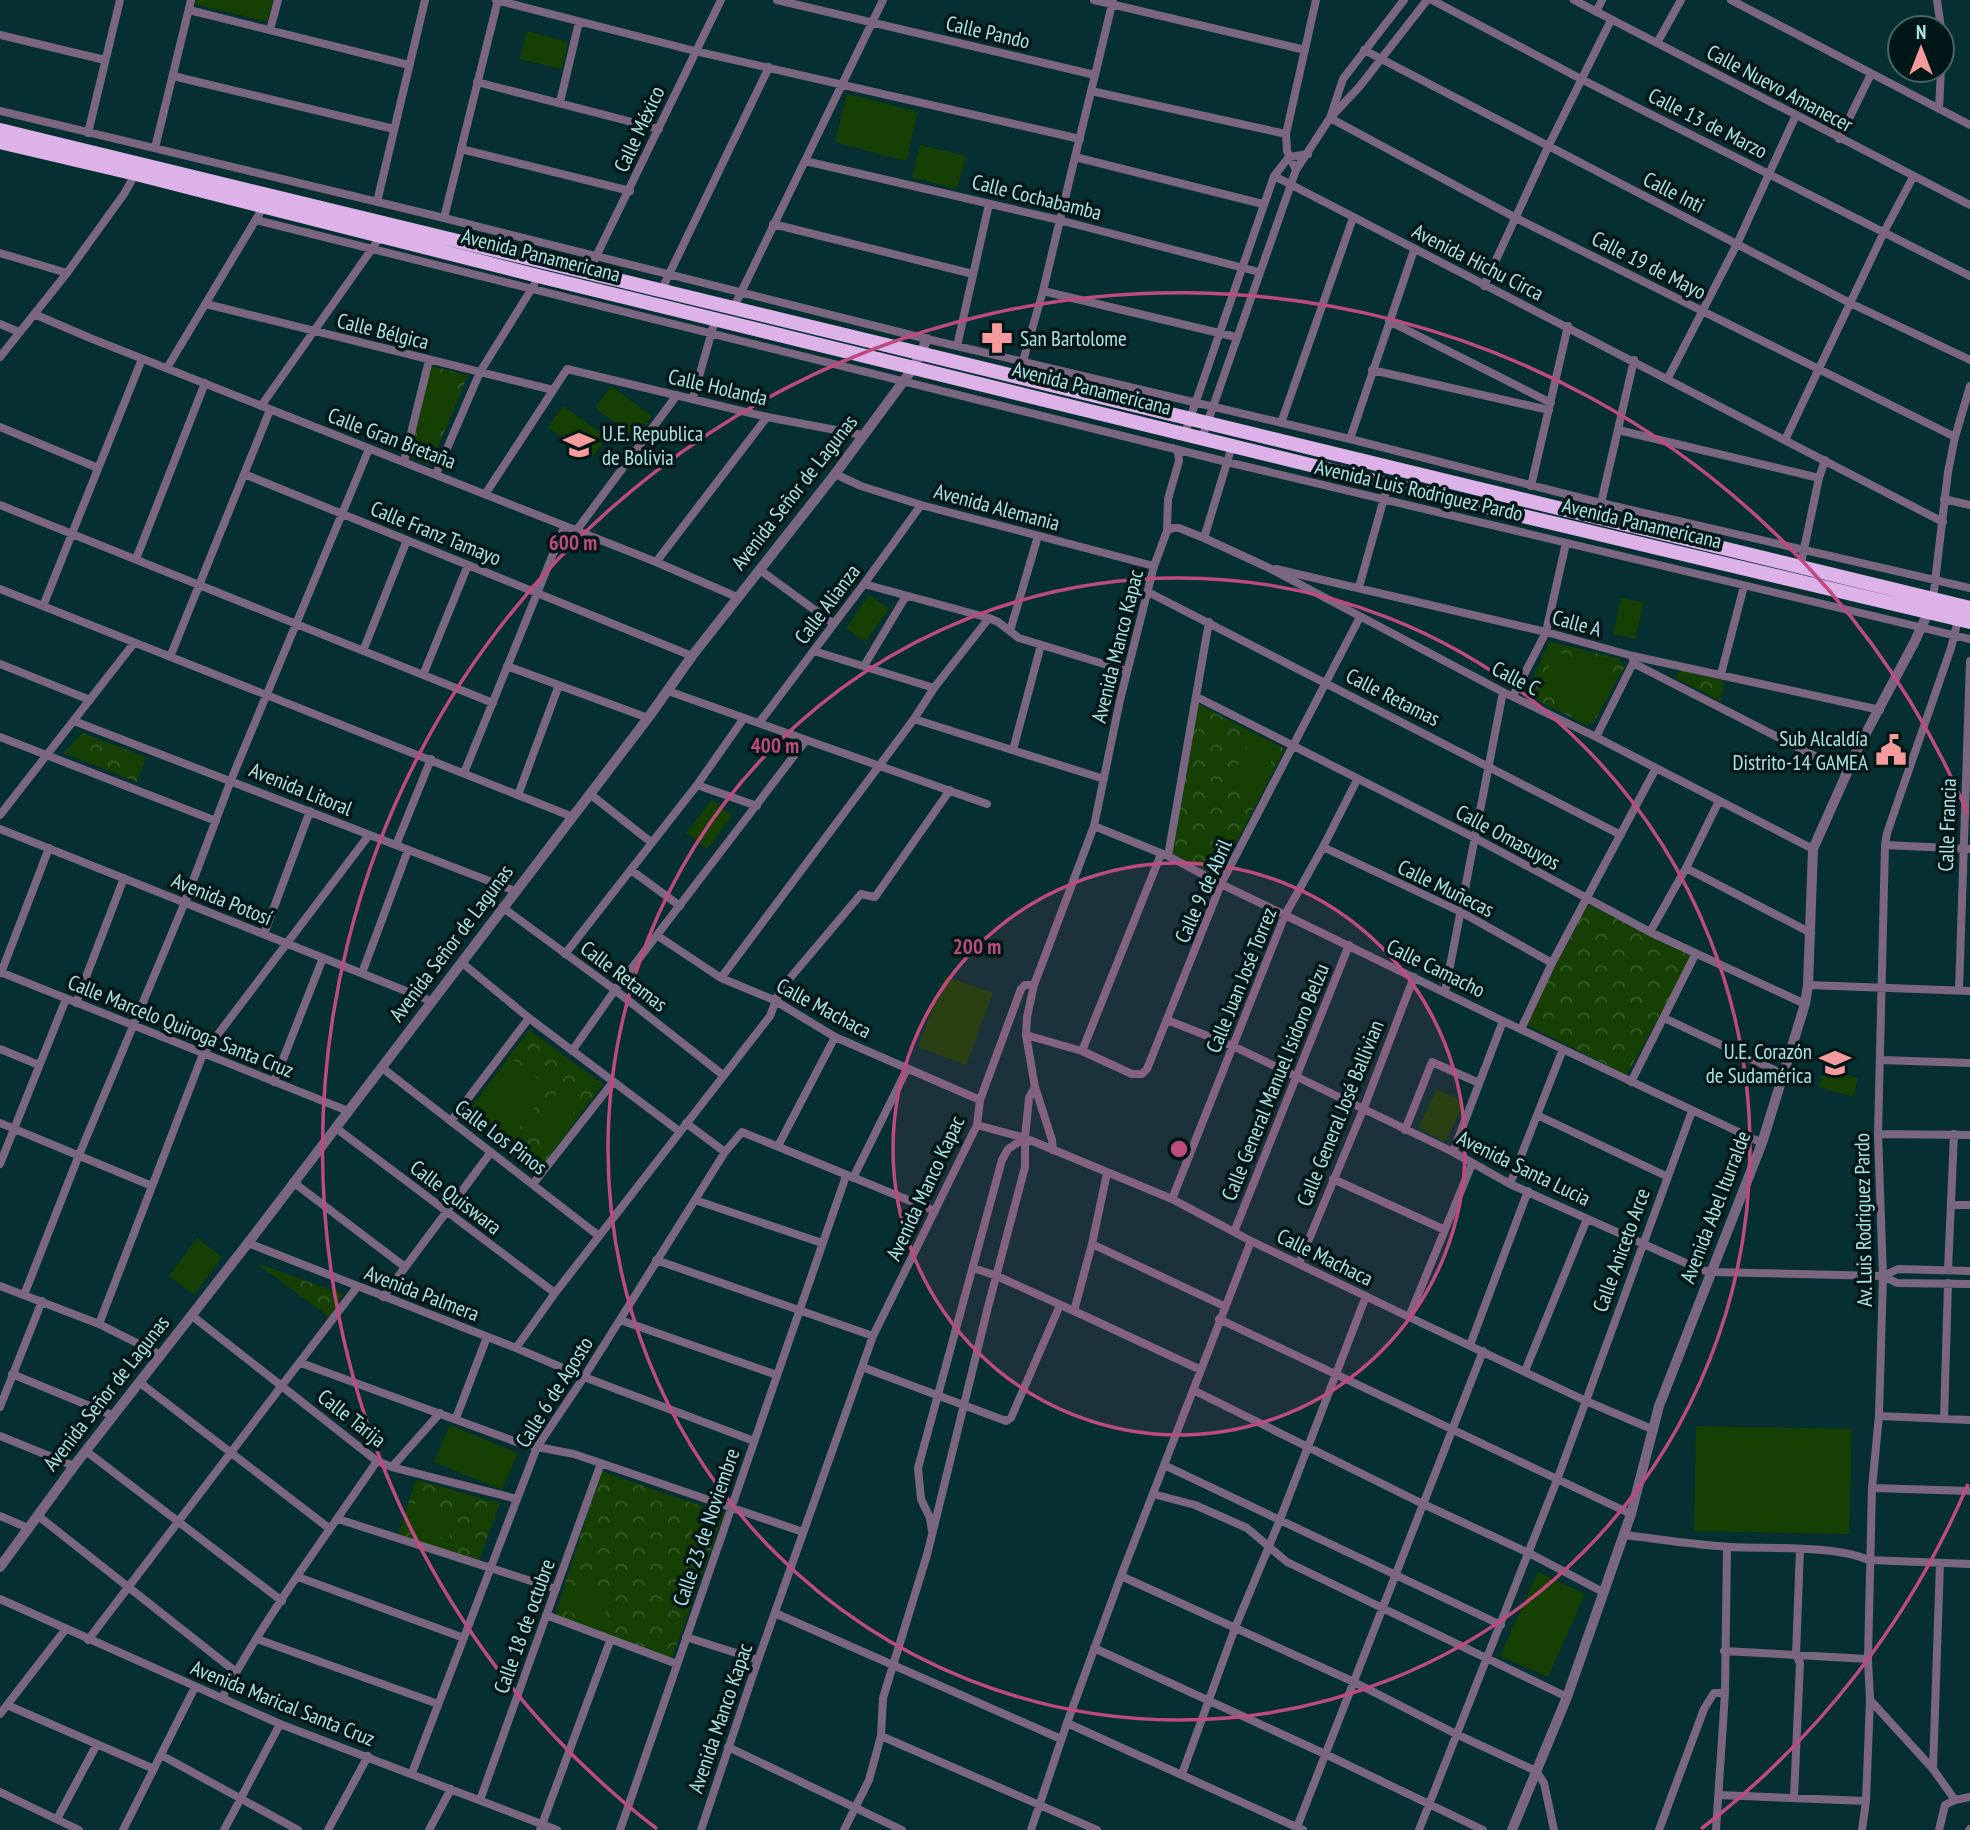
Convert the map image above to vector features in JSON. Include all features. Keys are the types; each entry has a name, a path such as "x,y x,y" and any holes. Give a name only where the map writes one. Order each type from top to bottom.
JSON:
{"highway":[{"name":"Avenida Panamericana","path":"0,130 264,206 381,236 535,282 714,326 917,360"},
{"name":"Avenida Panamericana","path":"0,142 138,169 588,273 733,309 917,360 1205,431 1800,568 1931,606 1964,621"},
{"name":"Avenida Panamericana","path":"1205,431 1232,446 1388,484 1931,606 1970,608"}],"street":[{"path":"88,133 120,0"},
{"path":"155,148 191,0"},
{"path":"270,30 278,0"},
{"path":"377,202 425,0"},
{"path":"444,218 497,0 695,51 1080,139"},
{"name":"Calle México","path":"588,273 721,0"},
{"name":"Calle Pando","path":"777,0 1095,75"},
{"path":"733,309 883,0"},
{"path":"1094,0 1112,2 1305,50"},
{"path":"1296,170 1289,157 1286,134 1316,0"},
{"path":"1330,118 1343,79 1404,0"},
{"path":"1205,431 1296,170 1330,118 1430,0"},
{"name":"Calle 13 de Marzo","path":"1430,0 1970,276"},
{"name":"Calle Nuevo Amanecer","path":"1574,0 1970,205"},
{"path":"1596,12 1602,0"},
{"path":"1657,43 1681,0"},
{"path":"1731,0 1970,125"},
{"path":"1023,361 1043,291 1112,2"},
{"path":"189,10 409,65"},
{"path":"1484,286 1548,147 1611,20"},
{"path":"560,102 579,22"},
{"path":"0,35 105,60"},
{"name":"Calle Inti","path":"1364,51 1850,303 1970,360"},
{"path":"661,291 769,67"},
{"path":"1839,139 1871,74"},
{"path":"173,76 394,129"},
{"path":"477,82 659,129"},
{"path":"1939,109 1940,84"},
{"path":"1091,91 1286,134"},
{"name":"Avenida Panamericana","path":"0,111 444,218 927,339 1350,439 1601,503 1970,587"},
{"path":"1668,378 1737,244 1796,115"},
{"name":"Calle 19 de Mayo","path":"1330,118 1516,218 1955,437"},
{"path":"461,149 630,191"},
{"path":"1188,426 1274,176 1289,157 1308,154"},
{"path":"1075,157 1263,204"},
{"name":"Calle Cochabamba","path":"805,161 1059,220 1259,272"},
{"path":"0,357 67,273 138,169"},
{"name":"Avenida Hichu Circa","path":"1274,176 1943,522"},
{"path":"1785,440 1913,177"},
{"path":"957,346 989,204"},
{"path":"167,368 264,206"},
{"path":"1281,423 1353,218"},
{"path":"256,220 372,249 535,282 480,372 436,474"},
{"path":"773,224 973,274"},
{"path":"261,406 381,236"},
{"path":"1350,439 1414,250"},
{"path":"0,253 67,273"},
{"path":"1043,291 1236,337"},
{"name":"Calle Bélgica","path":"206,304 553,390"},
{"name":"Calle Gran Bretaña","path":"34,314 270,410 486,493 737,597"},
{"path":"1389,321 1550,406"},
{"path":"0,324 19,332"},
{"path":"693,398 714,326"},
{"name":"Avenida Panamericana","path":"714,326 904,380 1227,462"},
{"path":"1531,486 1568,326"},
{"name":"Avenida Señor de Lagunas","path":"0,1567 74,1466 573,817 737,597 835,474 904,380 927,339"},
{"path":"43,606 142,359"},
{"path":"404,462 429,360"},
{"path":"1601,503 1634,360"},
{"name":"Calle Holanda","path":"553,390 567,369 767,417 862,435"},
{"path":"1372,370 1550,406"},
{"path":"136,559 205,383"},
{"path":"1931,606 1944,499 1955,437 1970,386"},
{"path":"486,493 553,390"},
{"path":"576,531 677,395"},
{"path":"170,657 270,410"},
{"path":"656,562 767,417"},
{"path":"0,427 98,468"},
{"path":"1618,430 1819,478"},
{"name":"Avenida Manco Kapac","path":"701,1830 873,1336 977,1125 980,1100 1021,989 1025,985 1034,985 1094,826 1127,671 1154,566 1167,531 1168,499 1179,461 1178,452 1170,446"},
{"path":"1167,531 1179,528 1204,538 1232,446"},
{"path":"24,1295 132,1025 185,902 231,780 369,449"},
{"path":"1800,568 1825,460"},
{"name":"Avenida Luis Rodriguez Pardo","path":"1227,462 1970,639"},
{"name":"Calle Franz Tamayo","path":"244,474 692,656"},
{"name":"Avenida Alemania","path":"835,474 861,486 920,505 1154,566"},
{"path":"1359,587 1388,484"},
{"path":"1944,499 1970,505"},
{"path":"0,505 493,703"},
{"name":"Calle Alianza","path":"759,723 920,505"},
{"path":"464,773 564,527"},
{"path":"1010,631 1038,536"},
{"name":"Calle C","path":"1204,538 1267,567 1503,692 1813,849"},
{"path":"363,651 407,540"},
{"path":"1513,696 1546,632 1566,543"},
{"path":"423,675 468,565"},
{"name":"Calle A","path":"1267,567 1546,632 1633,659 1721,674 1880,710"},
{"path":"760,570 834,624"},
{"path":"864,584 989,618 1019,638 1127,671"},
{"path":"1721,674 1744,586"},
{"path":"0,589 573,817"},
{"name":"Calle Retamas","path":"1148,592 1621,835"},
{"path":"864,666 906,596"},
{"name":"Avenida Abel Iturralde","path":"1512,1830 1567,1697 1631,1514 1659,1406 1762,1143 1805,1004 1811,933 1813,849 1846,772 1931,606"},
{"name":"Calle 9 de Abril","path":"1026,1035 1082,1051 1132,1074 1142,1074 1147,1069 1221,884 1360,617"},
{"path":"722,978 880,766 934,688 989,618"},
{"name":"Av. Luis Rodriguez Pardo","path":"1862,1830 1866,1801 1870,1700 1868,1659 1871,1488 1879,1416 1883,1276 1878,1134 1885,845 1954,636 1964,621"},
{"path":"1082,1051 1165,855 1209,622"},
{"path":"0,814 134,643"},
{"path":"1013,750 1041,645"},
{"path":"814,651 934,688"},
{"path":"1596,737 1633,659 1846,772"},
{"name":"Calle Francia","path":"1959,991 1966,919 1970,661"},
{"path":"0,664 90,700"},
{"path":"508,666 648,718"},
{"path":"518,795 559,685"},
{"path":"668,691 987,804"},
{"path":"1445,992 1503,692"},
{"name":"Calle Omasuyos","path":"1196,697 1475,838 1695,955 1805,1004"},
{"path":"565,954 697,785 744,718"},
{"path":"914,719 1104,779"},
{"name":"Avenida Litoral","path":"74,720 515,891"},
{"path":"0,737 216,821"},
{"path":"572,1051 615,990 806,740"},
{"path":"396,845 432,759"},
{"path":"1521,1029 1552,963 1588,900 1656,768"},
{"name":"Calle Juan José Torrez","path":"1172,1199 1285,915 1357,780"},
{"path":"697,785 757,806"},
{"path":"516,1348 555,1293 770,1016 780,990 861,894 875,897 950,790"},
{"path":"590,794 652,843"},
{"path":"1650,932 1719,801"},
{"path":"264,934 310,811"},
{"name":"Calle Camacho","path":"1094,826 1165,855 1503,1021 1762,1143"},
{"name":"Avenida Potosí","path":"0,829 431,1000"},
{"path":"99,1324 203,1054 369,835"},
{"path":"1885,845 1966,848"},
{"name":"Calle Muñecas","path":"1323,847 1461,912 1552,963"},
{"path":"1,972 49,848"},
{"path":"362,973 408,850"},
{"path":"1686,868 1811,933"},
{"path":"631,870 680,906"},
{"path":"76,1003 124,878"},
{"name":"Calle Retamas","path":"502,907 615,990 723,1075"},
{"name":"Calle Machaca","path":"658,936 722,978 774,1000 835,1037 980,1100"},
{"name":"Calle General Manuel Isidoro Belzu","path":"1234,1232 1349,945"},
{"path":"1631,1082 1695,955"},
{"path":"274,1082 323,958"},
{"path":"461,962 528,1018 679,1131"},
{"name":"Calle Marcelo Quiroga Santa Cruz","path":"1,972 348,1111"},
{"name":"Calle General José Ballivian","path":"1299,1263 1363,1110 1414,977"},
{"path":"1034,985 1026,1035 1035,1087 1052,1140 1052,1150"},
{"path":"1808,985 1970,991"},
{"path":"0,1164 66,999"},
{"path":"451,1121 528,1018"},
{"path":"1664,1018 1783,1074"},
{"name":"Avenida Santa Lucia","path":"1167,1020 1233,1046 1453,1153 1510,1184 1710,1272 1883,1276 1897,1283 1970,1284"},
{"path":"1453,1153 1503,1021"},
{"path":"835,1037 778,1146 935,1211"},
{"path":"0,1049 39,1065"},
{"path":"1510,1184 1563,1049"},
{"path":"1880,1060 1970,1063"},
{"path":"1405,1130 1433,1062 1479,1083"},
{"name":"Calle Los Pinos","path":"381,1067 599,1236"},
{"name":"Calle 23 de Noviembre","path":"620,1830 822,1243 850,1177 907,1069"},
{"path":"533,1184 613,1082"},
{"path":"844,1830 869,1780 881,1736 883,1698 932,1531 1025,1167 1030,1098 1035,1087"},
{"name":"Calle Aniceto Arce","path":"1419,1830 1501,1625 1692,1111"},
{"path":"1536,1115 1667,1176"},
{"path":"0,1123 152,1185"},
{"path":"686,1123 724,1152"},
{"name":"Calle Machaca","path":"977,1125 1025,1138 1172,1199 1251,1241 1409,1317 1586,1401 1654,1430"},
{"name":"Calle Quiswara","path":"336,1128 555,1293"},
{"name":"Calle 6 de Agosto","path":"412,1773 537,1447 584,1377 724,1152 742,1132 778,1146"},
{"path":"1878,1134 1970,1135"},
{"path":"1948,1270 1954,1135"},
{"path":"932,1531 930,1518 921,1499 918,1468 1002,1160 1008,1149 1025,1138"},
{"path":"383,1297 491,1152"},
{"path":"1409,1317 1472,1164"},
{"path":"1074,1311 1093,1244 1107,1173"},
{"path":"1333,1179 1445,1230"},
{"path":"293,1182 405,1267"},
{"path":"1470,1345 1528,1191"},
{"path":"695,1200 822,1243"},
{"path":"1951,1205 1970,1205"},
{"path":"1525,1371 1587,1219"},
{"path":"1031,1830 1094,1648 1251,1241"},
{"name":"Avenida Palmera","path":"247,1243 584,1377 754,1441"},
{"path":"1093,1244 1224,1306"},
{"path":"656,1261 873,1336"},
{"path":"973,1268 997,1276 1201,1370"},
{"name":"Avenida Santa Lucia","path":"1883,1276 1898,1269 1970,1271"},
{"path":"1944,1419 1948,1283"},
{"path":"0,1286 99,1324 161,1355"},
{"path":"88,1640 357,1287"},
{"path":"1182,1773 1235,1628 1269,1548 1366,1296"},
{"path":"0,1407 42,1301"},
{"path":"862,1367 1006,1421 1011,1418 1060,1305"},
{"name":"Calle Tarija","path":"191,1315 377,1461 517,1499"},
{"path":"1219,1319 1631,1514"},
{"path":"620,1320 777,1375"},
{"path":"456,1418 487,1337"},
{"path":"1067,1723 1182,1773 1300,1829 1325,1754 1483,1351"},
{"path":"301,1363 537,1447 574,1454 803,1532"},
{"path":"12,1374 114,1416"},
{"path":"139,1382 330,1529"},
{"path":"1193,1390 1603,1591"},
{"path":"392,1467 440,1413"},
{"path":"1879,1416 1970,1420"},
{"path":"0,1436 74,1466"},
{"path":"86,1451 282,1601"},
{"path":"222,1698 257,1639 377,1461"},
{"name":"Calle 18 de octubre","path":"480,1800 601,1464"},
{"path":"1164,1465 1279,1522 1501,1625"},
{"path":"1871,1488 1970,1492"},
{"path":"1153,1494 1195,1505 1247,1528 1287,1562 1567,1697"},
{"path":"0,1516 28,1528"},
{"path":"37,1516 236,1672"},
{"path":"338,1519 556,1588"},
{"path":"1624,1535 1727,1547 1800,1549 1856,1555 1869,1560 1970,1564"},
{"path":"1716,1830 1725,1693 1727,1547"},
{"path":"1794,1797 1800,1663 1796,1655 1800,1549"},
{"path":"1933,1769 1940,1563"},
{"path":"1121,1576 1354,1682 1536,1771 1544,1783 1554,1830"},
{"path":"298,1577 464,1637"},
{"name":"Avenida Marical Santa Cruz","path":"0,1599 280,1724 451,1788 541,1827 557,1830"},
{"path":"775,1613 1061,1739"},
{"path":"546,1615 677,1664"},
{"path":"0,1714 65,1630"},
{"path":"686,1637 758,1660"},
{"path":"257,1639 438,1704"},
{"path":"541,1827 610,1641"},
{"path":"1094,1648 1483,1830"},
{"path":"1724,1651 1868,1659"},
{"path":"123,1830 195,1687"},
{"path":"1659,1830 1704,1709 1714,1693 1725,1693"},
{"path":"1870,1700 1933,1769 1955,1800"},
{"path":"7,1705 154,1769"},
{"path":"224,1830 280,1724"},
{"path":"881,1736 1097,1830"},
{"path":"57,1819 97,1744"},
{"path":"728,1747 902,1830"},
{"path":"161,1755 298,1830"},
{"path":"328,1830 368,1756"},
{"path":"429,1830 451,1788"},
{"path":"0,1792 79,1830"},
{"path":"1719,1795 1866,1801"},
{"path":"1939,1830 1945,1805 1970,1797"},
{"path":"1277,1830 1281,1820"}],"green space":[{"path":"195,0 273,0 268,22 194,4"},
{"path":"527,31 568,42 562,69 520,59"},
{"path":"847,94 918,112 906,161 835,142"},
{"path":"920,145 966,156 957,189 912,177"},
{"path":"430,366 468,375 430,466 408,457"},
{"path":"430,376 457,383 446,425 419,418"},
{"path":"611,386 652,416 636,438 595,408"},
{"path":"563,406 607,437 592,458 548,427"},
{"path":"869,595 889,609 865,642 846,628"},
{"path":"1621,598 1644,603 1635,639 1613,634"},
{"path":"1549,642 1618,658 1625,666 1594,722 1586,725 1526,694"},
{"path":"1558,651 1613,680 1593,718 1537,689"},
{"path":"1680,670 1725,681 1720,701 1676,678"},
{"path":"1198,704 1285,749 1219,876 1171,853"},
{"path":"82,733 146,757 137,782 64,753"},
{"path":"1252,737 1277,749 1256,791 1231,778"},
{"path":"712,800 732,816 707,849 686,833"},
{"path":"1588,904 1692,956 1627,1075 1525,1024"},
{"path":"945,976 993,993 966,1065 918,1047"},
{"path":"529,1030 603,1084 536,1174 463,1119"},
{"path":"509,1057 550,1087 503,1149 463,1119"},
{"path":"1824,1068 1858,1078 1853,1097 1819,1087"},
{"path":"560,1089 580,1104 556,1136 536,1122"},
{"path":"1437,1089 1464,1102 1445,1142 1418,1128"},
{"path":"197,1238 222,1257 194,1295 169,1276"},
{"path":"256,1263 343,1294 329,1317"},
{"path":"450,1425 518,1453 502,1490 434,1462"},
{"path":"1696,1426 1852,1429 1849,1534 1694,1531"},
{"path":"601,1471 724,1514 672,1659 555,1616"},
{"path":"416,1480 500,1503 478,1563 398,1535"},
{"path":"416,1501 457,1515 448,1540 407,1525"},
{"path":"1538,1572 1585,1594 1548,1677 1500,1656"},
{"path":"569,1586 610,1601 601,1624 561,1609"}],"place":[{"name":"San Bartolome","path":"997,338"},
{"name":"U.E. Republica de Bolivia","path":"579,445"},
{"name":"Sub Alcaldía Distrito-14 GAMEA","path":"1891,750"},
{"name":"U.E. Corazón de Sudamérica","path":"1835,1063"}]}
